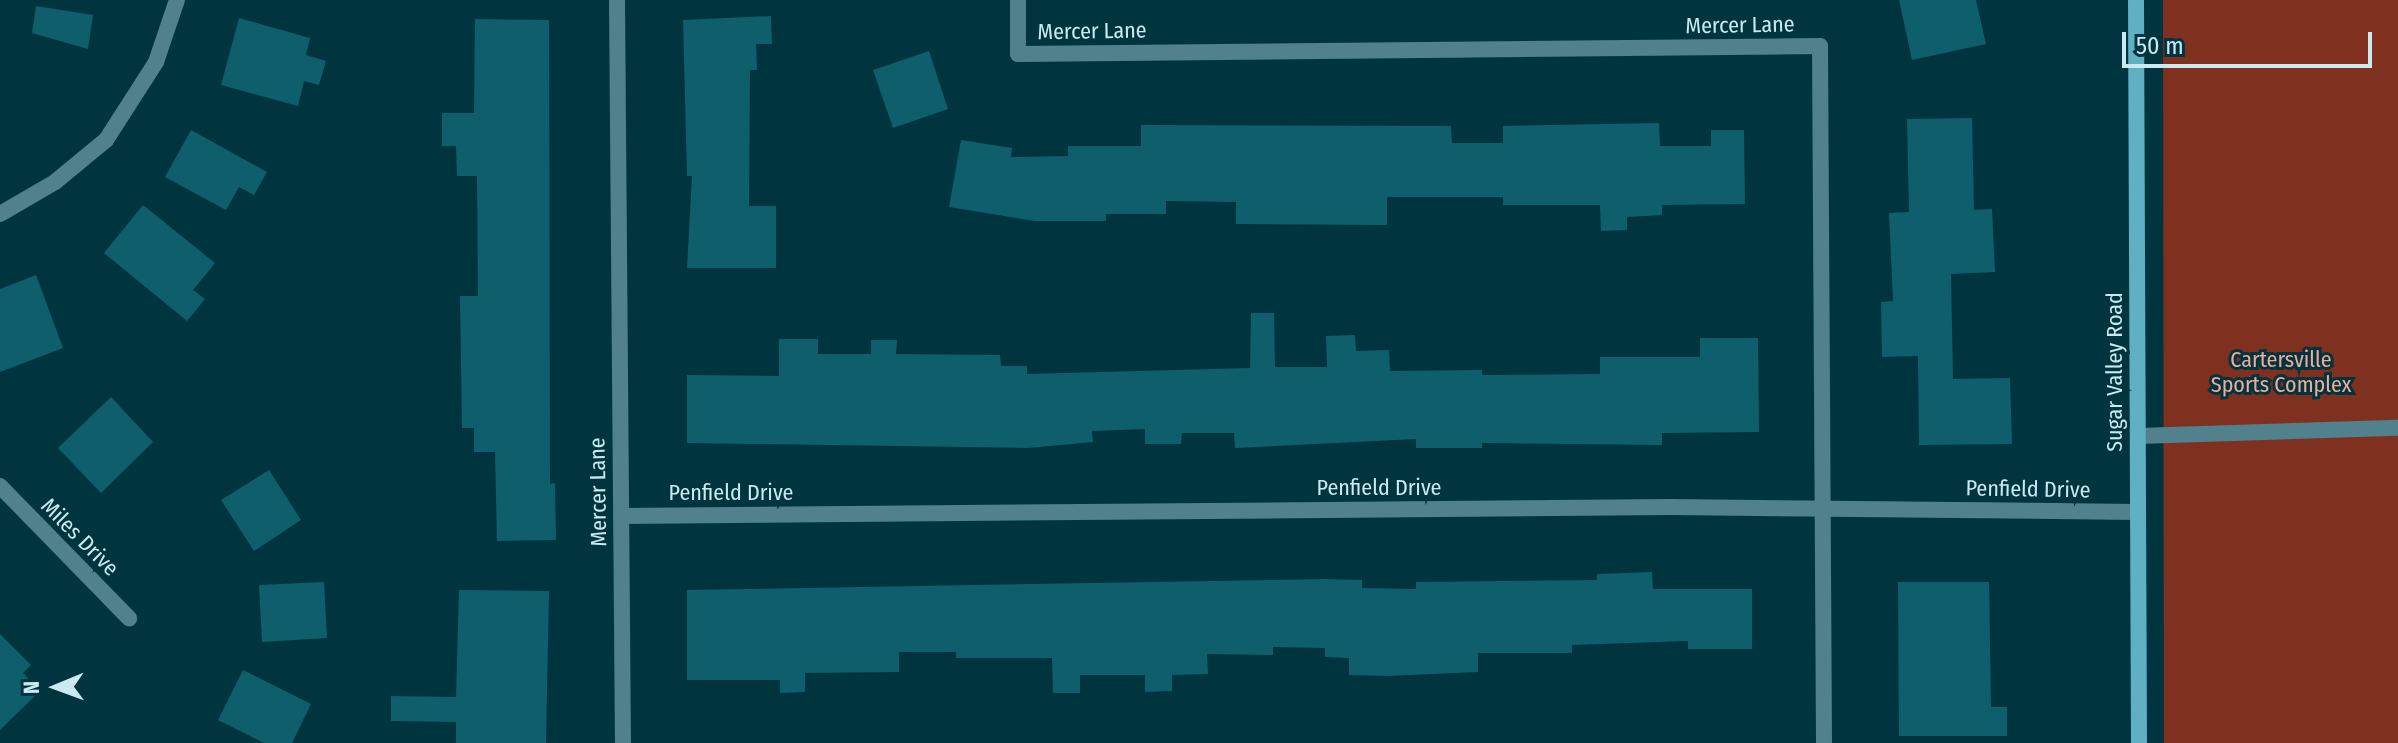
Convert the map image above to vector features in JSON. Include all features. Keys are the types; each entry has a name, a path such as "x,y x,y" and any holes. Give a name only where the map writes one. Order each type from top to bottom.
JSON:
{"street":[{"path":"0,214 55,182 106,140 156,62 177,0"},
{"name":"Mercer Lane","path":"617,0 623,743"},
{"name":"Mercer Lane","path":"1018,0 1018,54 1820,46 1824,743"},
{"name":"Sugar Valley Road","path":"2136,0 2139,743"},
{"path":"2138,436 2398,428"},
{"name":"Miles Drive","path":"0,486 129,618"},
{"name":"Penfield Drive","path":"621,516 1822,509 2138,512"}],"green space":[{"name":"Cartersville Sports Complex","path":"2163,0 2398,0 2398,743 2164,743"}],"building":[{"path":"1899,0 1976,0 1986,44 1912,60"},
{"path":"36,6 93,15 88,49 32,33"},
{"path":"771,16 772,44 756,44 757,70 750,70 749,206 776,206 776,268 687,268 692,176 687,176 683,20"},
{"path":"239,18 310,38 306,55 326,61 319,85 304,81 298,106 221,85"},
{"path":"475,19 549,20 550,484 555,483 556,540 497,541 495,452 474,452 474,428 462,428 460,296 478,296 477,176 457,176 456,146 442,146 442,113 474,113"},
{"path":"929,51 948,109 893,128 873,70"},
{"path":"1972,118 1974,210 1992,209 1995,272 1951,274 1953,379 2010,378 2012,444 1919,445 1918,356 1882,357 1881,302 1893,301 1889,213 1909,212 1907,119"},
{"path":"1659,123 1660,146 1711,146 1711,130 1744,130 1745,204 1662,205 1662,215 1627,217 1627,230 1601,231 1600,205 1503,205 1503,197 1387,197 1387,225 1236,224 1236,202 1166,201 1166,214 1106,214 1106,221 1035,221 949,207 961,140 1012,148 1011,157 1068,156 1068,146 1141,146 1141,125 1451,126 1452,143 1503,143 1503,126"},
{"path":"191,130 267,172 254,195 239,187 226,210 165,177"},
{"path":"143,205 215,263 193,290 205,299 187,321 104,253"},
{"path":"36,275 63,348 0,372 0,289"},
{"path":"1251,313 1274,313 1275,367 1327,367 1326,336 1355,335 1356,351 1389,350 1390,371 1482,370 1482,375 1600,374 1600,357 1700,357 1700,338 1758,338 1759,432 1662,433 1662,445 1482,443 1482,448 1416,448 1416,439 1235,448 1234,433 1182,433 1181,444 1145,444 1145,429 1092,431 1093,442 1028,448 687,443 687,375 779,376 779,339 818,339 818,354 871,354 871,340 897,340 896,354 1000,355 1001,366 1027,366 1027,374 1250,368"},
{"path":"111,397 153,442 101,493 58,448"},
{"path":"269,470 301,520 254,551 221,500"},
{"path":"1652,572 1653,589 1752,589 1752,649 1688,649 1688,641 1572,645 1572,653 1478,653 1478,672 1387,676 1349,675 1349,658 1325,657 1325,648 1273,647 1273,655 1207,654 1208,674 1172,675 1172,691 1145,692 1145,675 1080,675 1080,693 1053,693 1052,658 956,658 956,652 899,652 899,672 805,673 805,692 780,693 780,680 687,680 687,590 1325,579 1362,580 1362,588 1416,589 1416,582 1597,580 1597,574"},
{"path":"324,582 327,638 262,642 259,585"},
{"path":"1898,582 1989,582 1991,707 2007,707 2007,736 1899,736"},
{"path":"459,590 549,591 546,743 456,743 456,722 391,721 391,696 456,697"},
{"path":"0,634 31,665 23,673 40,691 0,730"},
{"path":"243,670 311,704 292,743 264,743 218,720"}]}
